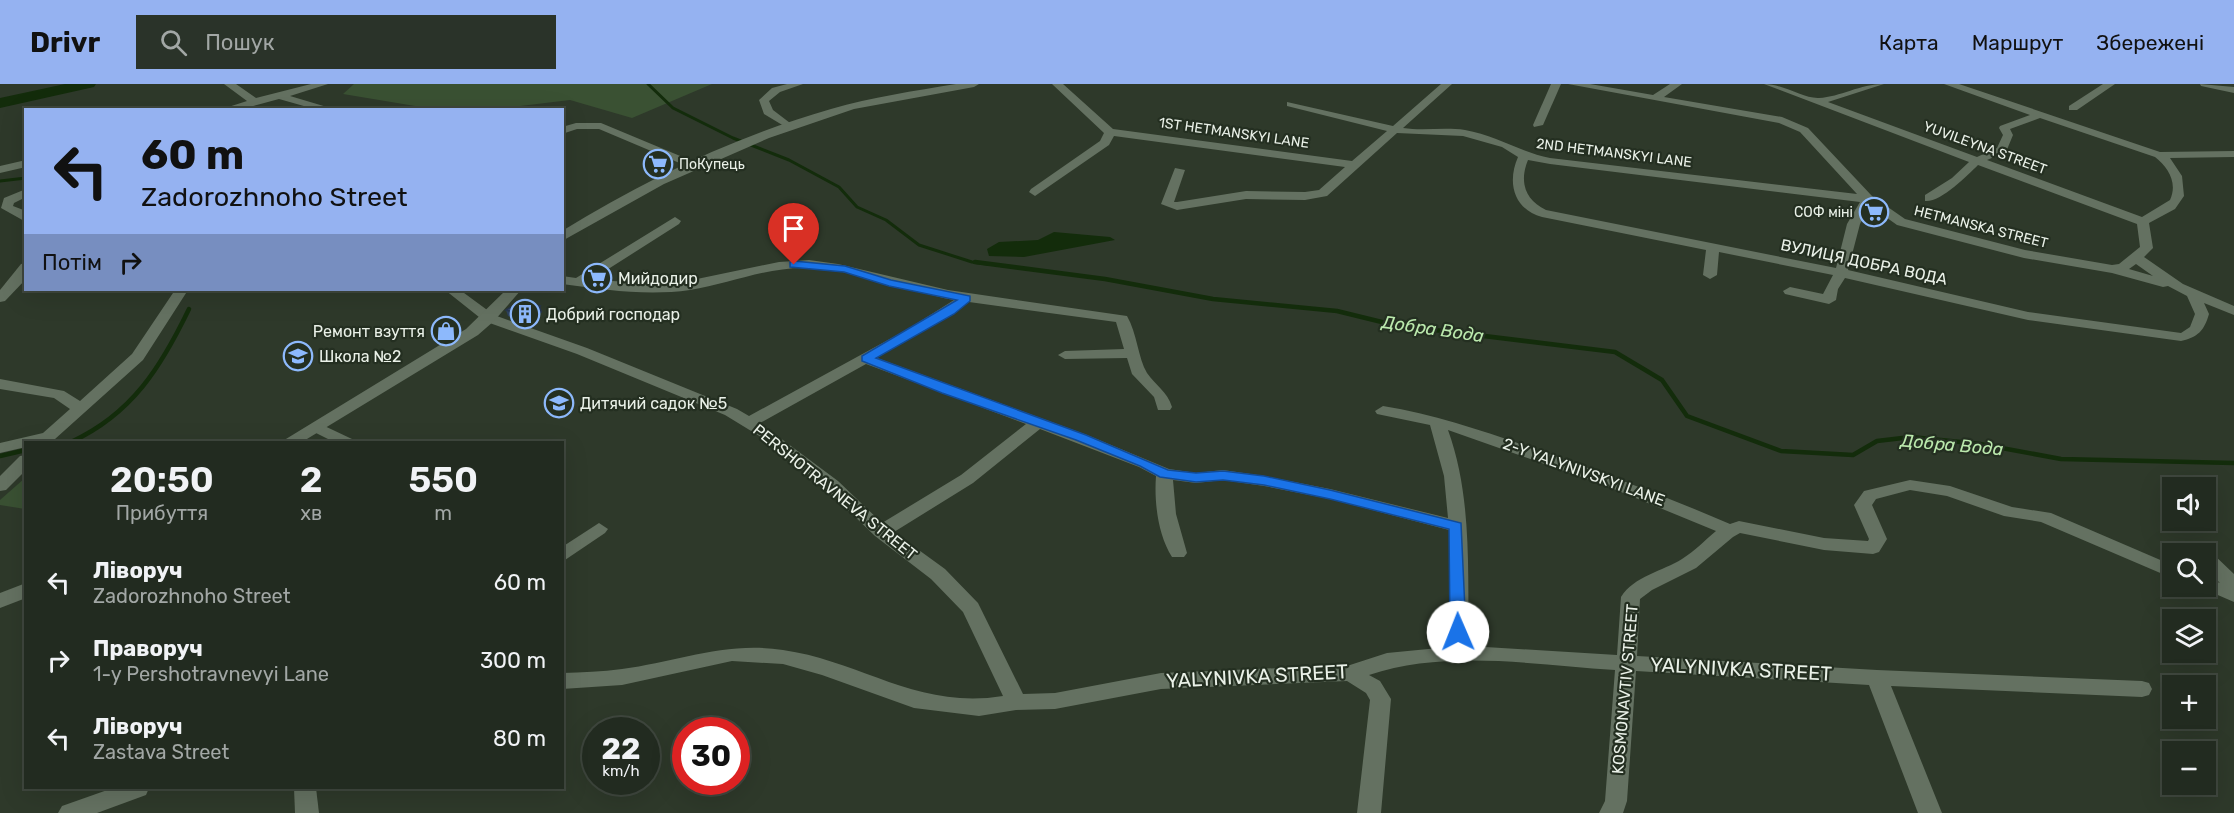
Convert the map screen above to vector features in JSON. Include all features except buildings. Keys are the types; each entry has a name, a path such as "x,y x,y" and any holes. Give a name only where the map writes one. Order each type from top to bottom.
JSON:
{"main road":[{"path":"564,236 693,165 789,126 837,110 974,84"},
{"path":"292,441 472,332 489,318 513,291"},
{"path":"0,601 24,591"}],"street":[{"path":"229,84 255,102"},
{"path":"232,108 323,84"},
{"path":"789,126 768,112 764,100 776,90 798,84"},
{"path":"1035,192 1105,143 1110,132 1057,84"},
{"path":"1179,170 1167,204 1177,206 1246,195 1315,195 1329,189 1393,129 1447,84"},
{"path":"1538,125 1556,84"},
{"name":"HETMANSKA STREET","path":"1573,84 1656,96 1782,120 1804,130 1868,199 1890,217 1932,232 2046,259 2112,269 2185,290"},
{"path":"1656,96 1677,84"},
{"name":"YUVILEYNA STREET","path":"1769,84 2143,222"},
{"path":"1817,102 1879,84"},
{"path":"1949,84 2159,155 2174,166 2182,192 2179,200 2143,222 2147,248 2123,268 2112,269"},
{"path":"2073,108 2110,84"},
{"path":"2205,84 2234,90"},
{"path":"279,96 324,108"},
{"name":"2ND HETMANSKYI LANE","path":"1291,105 1393,129 1426,134 1464,133 1506,145 1524,156 1868,199"},
{"path":"1929,198 1956,180 1976,161 2002,150 2008,135 2004,128 2040,115"},
{"path":"564,130 576,126 601,126 693,165"},
{"name":"1ST HETMANSKYI LANE","path":"1110,132 1354,165"},
{"path":"2159,155 2234,154"},
{"name":"ВУЛИЦЯ ДОБРА ВОДА","path":"1524,156 1517,170 1518,192 1524,202 1542,213 1842,273 2028,316 2181,337 2193,334 2198,328 2202,314 2185,290"},
{"path":"0,170 24,164"},
{"path":"24,193 8,201 7,208 24,216"},
{"path":"1790,291 1829,300 1831,285 1842,273 1852,223 1858,209 1868,199"},
{"path":"579,282 675,221"},
{"path":"1710,275 1713,247"},
{"path":"2136,258 2185,290 2234,311"},
{"path":"564,280 657,290 691,286 780,265 808,264 845,269 889,283 966,298 1122,319 1140,374 1161,396 1164,407"},
{"path":"0,298 24,271"},
{"path":"46,439 138,357 181,291"},
{"name":"PERSHOTRAVNEVA STREET","path":"453,291 489,318 582,351 750,422 832,485 880,532 938,574 971,608 1016,702"},
{"path":"750,422 867,359 950,311 966,298"},
{"path":"1065,356 1135,353"},
{"path":"867,359 1145,463 1165,474 1196,478 1223,475 1264,481 1330,494 1456,526"},
{"path":"0,384 58,394 80,408"},
{"name":"2-Y YALYNIVSKYI LANE","path":"1383,411 1437,422 1605,479 1729,530"},
{"path":"880,532 967,479 1038,422"},
{"path":"1437,422 1444,438 1452,474 1456,526 1459,653"},
{"path":"316,427 344,441"},
{"path":"0,448 24,443"},
{"path":"0,463 22,464"},
{"path":"0,486 22,464"},
{"path":"1165,474 1163,493 1169,527 1178,553"},
{"path":"1729,530 1739,527 1824,544 1873,548 1878,538 1863,505 1870,495 1910,485 1950,491 2010,512 2045,517 2162,568"},
{"path":"564,555 599,529"},
{"name":"KOSMONAVTIV STREET","path":"1611,813 1616,801 1628,663 1631,597 1639,589 1695,559 1729,530"},
{"path":"2216,568 2234,585"},
{"path":"2216,588 2234,595"},
{"name":"YALYNIVKA STREET","path":"564,681 622,677 732,654 783,657 815,665 914,700 979,708 1016,702 1056,701 1161,681 1350,673 1387,661 1459,653 1877,678 2142,689"},
{"path":"1350,673 1374,687 1382,699 1369,813"},
{"path":"1877,678 1930,813"},
{"path":"70,813 135,789"},
{"path":"305,789 307,813"}],"shaded area":[{"path":"354,84 712,84 632,118 570,100 504,108 427,108 343,94"},
{"path":"1054,232 1110,237 1115,240 1024,257 989,256 987,249 999,242 1038,240"},
{"path":"24,479 24,509 0,505 0,500"}],"waterway":[{"path":"0,103 88,84"},
{"name":"Добра Вода","path":"648,84 673,108 733,138 789,160 839,187 857,207 886,220 919,245 972,262 987,264"},
{"path":"0,181 24,178"},
{"name":"Добра Вода","path":"975,262 1105,279 1213,299 1337,311 1394,325 1615,352 1662,380 1687,416 1781,451 1853,455 1877,441 1911,437 1980,444 2061,459 2234,463"},
{"path":"73,441 111,418 128,403 155,369 189,309"},
{"path":"0,456 24,450"}],"place":[{"name":"ПоКупець","path":"658,164"},
{"name":"СОФ міні","path":"1874,212"},
{"name":"Мийдодир","path":"597,278"},
{"name":"Добрий господар","path":"525,314"},
{"name":"Ремонт взуття","path":"446,331"},
{"name":"Школа №2","path":"298,356"},
{"name":"Дитячий садок №5","path":"559,403"}],"route":[{"path":"794,265 808,264 845,269 889,283 966,298 950,311 867,359 1081,438 1145,463 1165,474 1196,478 1223,475 1264,481 1330,494 1456,526 1458,632"}]}
